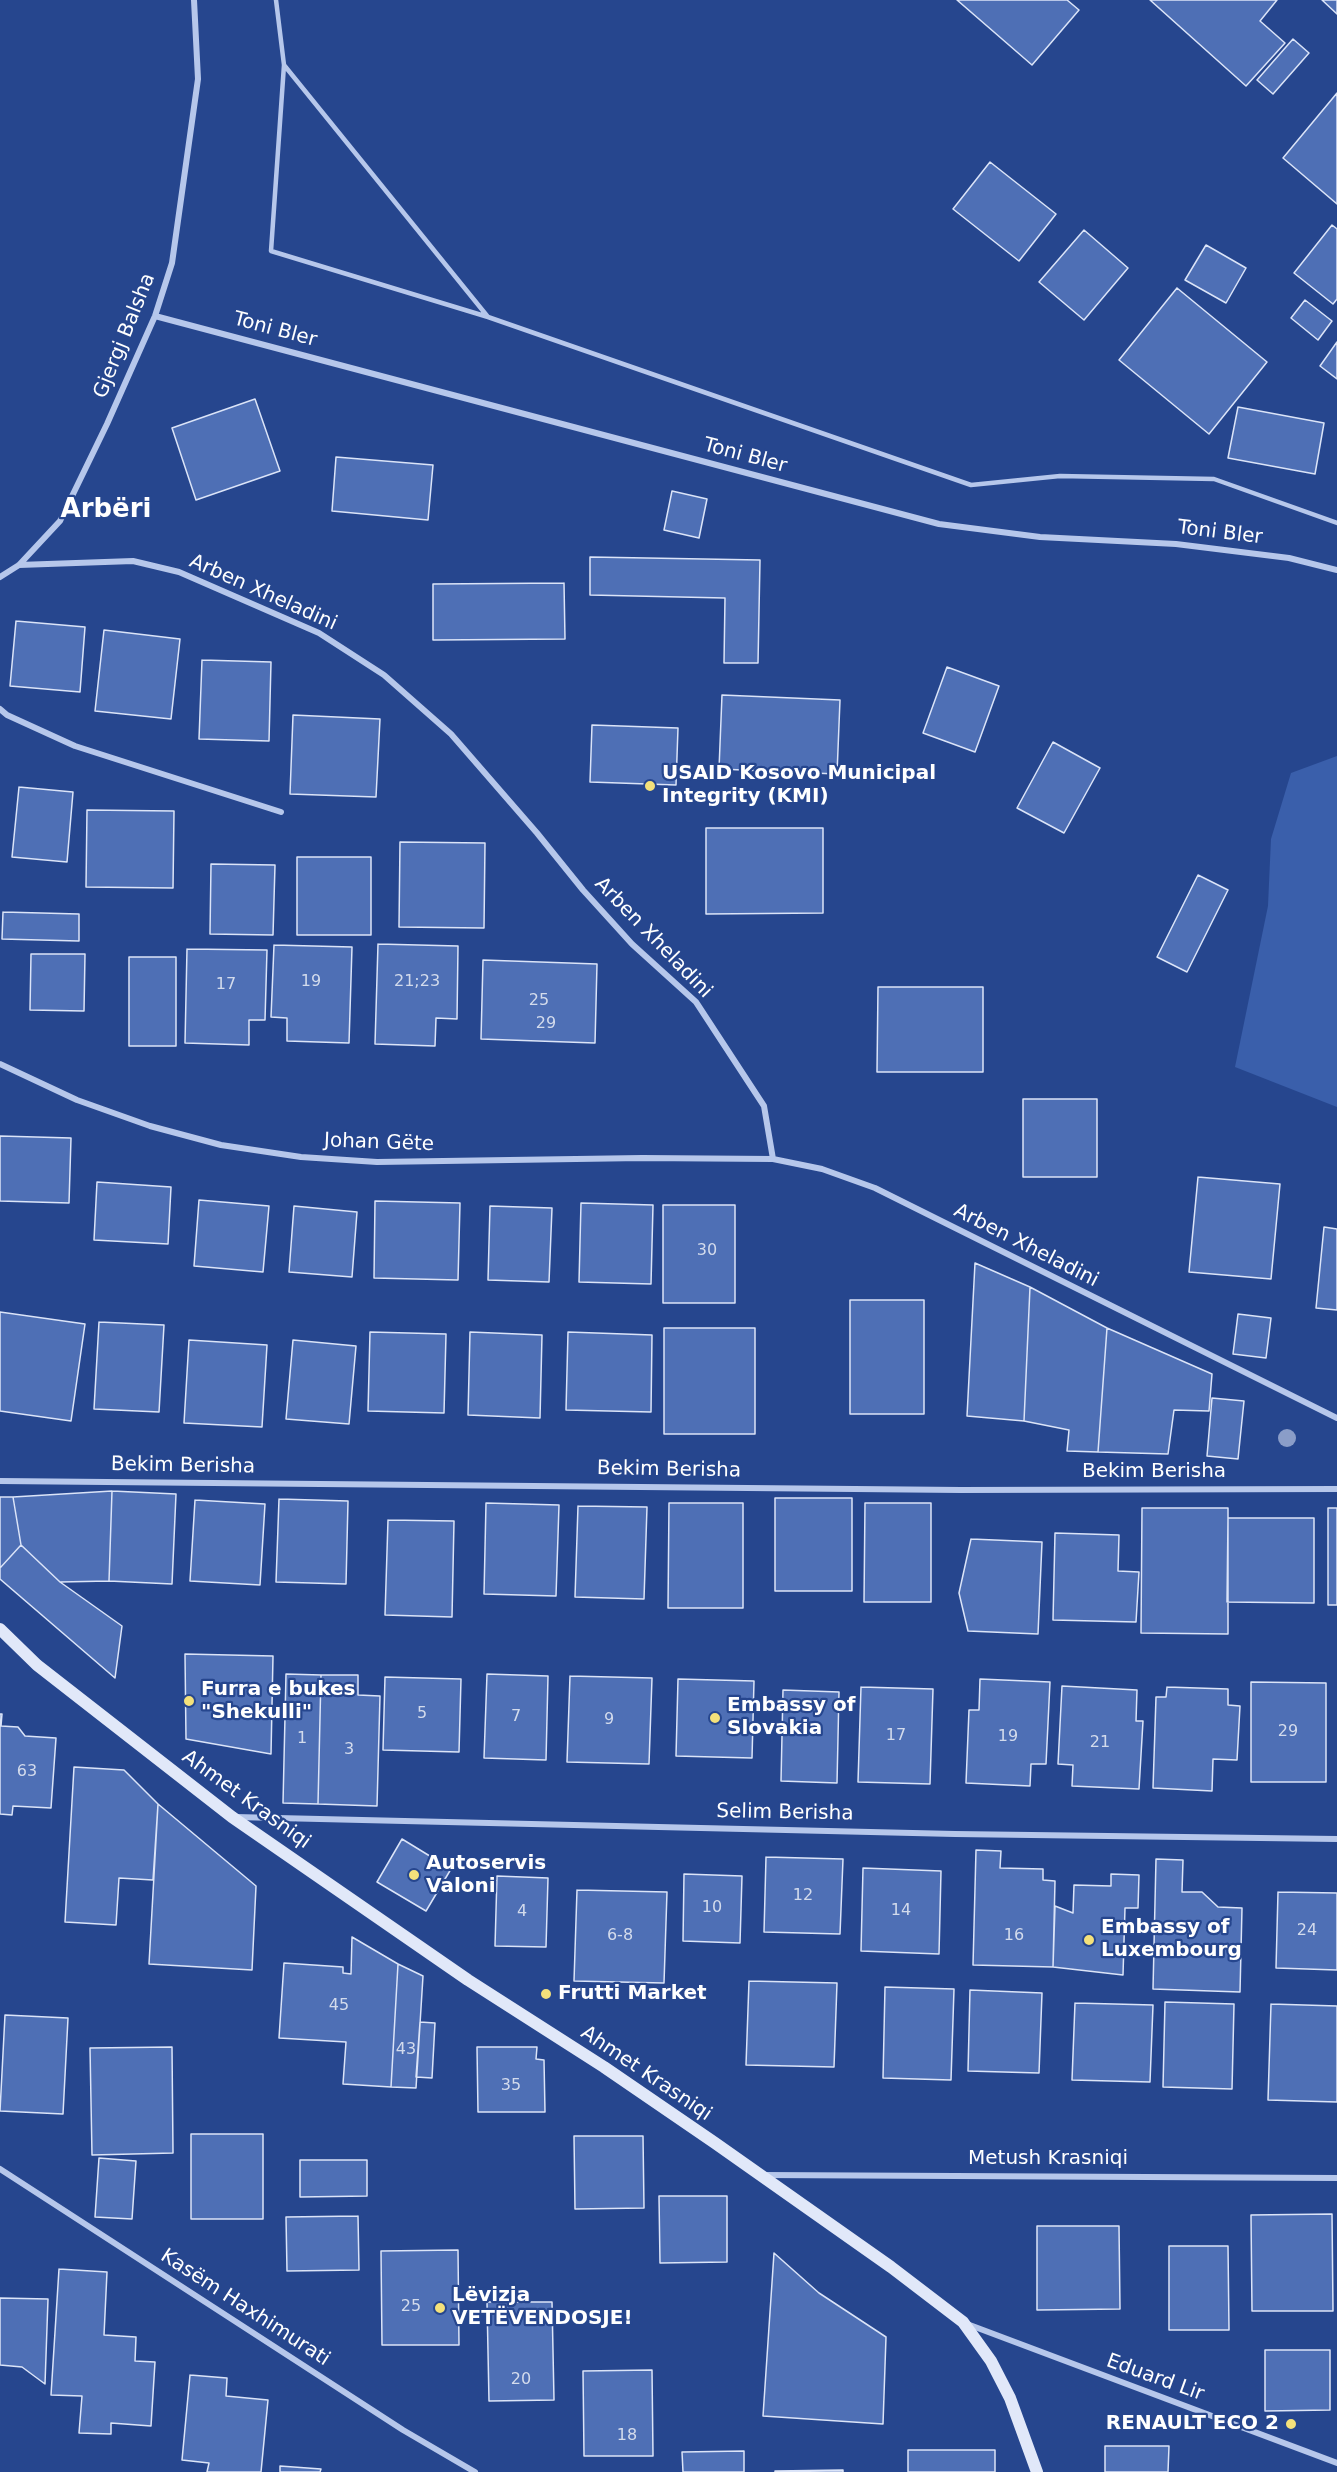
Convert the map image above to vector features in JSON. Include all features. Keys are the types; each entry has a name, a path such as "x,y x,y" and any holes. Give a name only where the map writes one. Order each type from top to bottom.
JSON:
{"main road":[{"name":"Ahmet Krasniqi","path":"0,1629 37,1665 232,1817 468,1980 604,2067 891,2267 963,2322 991,2361 1010,2398 1037,2472"}],"street":[{"name":"Gjergj Balsha","path":"0,576 19,565 60,521 107,424 155,316 172,263 198,79 194,0"},
{"name":"Toni Bler","path":"155,316 939,525 1040,537 1176,544 1289,558 1337,570"},
{"name":"Arben Xheladini","path":"19,565 133,561 179,572 319,633 384,675 451,735 633,944 696,1002 764,1106 773,1160 822,1168 875,1188 1337,1418"},
{"path":"0,709 7,715 75,746 281,812"},
{"name":"Johan Gëte","path":"0,1064 77,1100 150,1126 221,1145 301,1157 377,1162 642,1158 773,1160"},
{"name":"Bekim Berisha","path":"0,1480 961,1490 1337,1489"},
{"name":"Selim Berisha","path":"232,1817 955,1834 1337,1839"},
{"name":"Kasëm Haxhimurati","path":"0,2169 403,2430 475,2472"},
{"name":"Metush Krasniqi","path":"759,2175 1337,2178"},
{"name":"Eduard Lir","path":"963,2322 1337,2463"}],"lane":[{"path":"276,0 284,65 271,251 488,317 971,485 1060,476 1214,479 1337,523"},
{"path":"284,65 488,317"}],"shaded area":[{"path":"1337,756 1337,1107 1235,1067 1268,906 1271,839 1291,773"}],"building":[{"path":"957,0 1067,0 1079,10 1032,65"},
{"path":"1150,0 1277,0 1260,21 1285,43 1246,86"},
{"path":"1322,0 1337,0 1337,14"},
{"path":"1293,39 1309,53 1273,94 1257,80"},
{"path":"1337,93 1337,204 1283,158"},
{"path":"990,162 1056,214 1019,261 953,209"},
{"path":"1332,225 1337,229 1337,299 1333,304 1294,273"},
{"path":"1084,230 1128,268 1084,320 1039,282"},
{"path":"1206,245 1246,268 1226,303 1185,280"},
{"path":"1177,288 1267,362 1209,434 1119,360"},
{"path":"1305,300 1332,321 1318,340 1291,318"},
{"path":"1337,342 1337,379 1320,366"},
{"path":"255,399 280,471 196,500 172,428"},
{"path":"1238,407 1324,423 1315,474 1228,458"},
{"path":"336,457 433,465 428,520 332,511"},
{"path":"672,491 707,499 699,538 664,530"},
{"path":"590,557 760,560 758,663 724,663 725,598 590,595"},
{"path":"564,583 565,639 433,640 433,584"},
{"path":"16,621 85,627 80,692 10,686"},
{"path":"104,630 180,639 171,719 95,711"},
{"path":"202,660 271,662 269,741 199,739"},
{"path":"947,667 999,686 975,752 923,733"},
{"path":"722,695 840,700 837,774 719,769"},
{"path":"293,715 380,719 376,797 290,794"},
{"path":"592,725 678,728 676,785 590,782"},
{"path":"1053,742 1100,768 1064,833 1017,808"},
{"path":"19,787 73,792 67,862 12,857"},
{"path":"87,810 174,811 173,888 86,887"},
{"path":"706,828 823,828 823,913 706,914"},
{"path":"400,842 485,843 484,928 399,927"},
{"path":"297,857 371,857 371,935 297,935"},
{"path":"211,864 275,865 273,935 210,934"},
{"path":"1198,875 1228,890 1187,972 1157,957"},
{"path":"3,912 79,914 79,941 2,939"},
{"path":"378,944 458,946 457,1019 436,1018 435,1046 375,1044"},
{"path":"274,945 352,947 349,1043 287,1041 287,1018 271,1017"},
{"path":"187,949 267,950 265,1020 249,1020 249,1045 185,1043"},
{"path":"31,954 85,954 84,1011 30,1010"},
{"path":"129,957 176,957 176,1046 129,1046"},
{"path":"483,960 597,964 595,1043 481,1039"},
{"path":"878,987 983,987 983,1072 877,1072"},
{"path":"1023,1099 1097,1099 1097,1177 1023,1177"},
{"path":"0,1136 71,1138 69,1203 0,1201"},
{"path":"1198,1177 1280,1184 1271,1279 1189,1272"},
{"path":"97,1182 171,1187 168,1244 94,1240"},
{"path":"199,1200 269,1206 263,1272 194,1266"},
{"path":"375,1201 460,1203 458,1280 374,1278"},
{"path":"581,1203 653,1205 651,1284 579,1282"},
{"path":"663,1205 735,1205 735,1303 663,1303"},
{"path":"294,1206 357,1212 352,1277 289,1272"},
{"path":"490,1206 552,1208 549,1282 488,1280"},
{"path":"1324,1227 1337,1229 1337,1310 1316,1308"},
{"path":"975,1263 1030,1287 1024,1421 967,1416"},
{"path":"1030,1287 1107,1328 1098,1452 1067,1451 1069,1430 1024,1421"},
{"path":"850,1300 924,1300 924,1414 850,1414"},
{"path":"0,1312 85,1324 71,1421 0,1411"},
{"path":"1238,1314 1271,1318 1266,1358 1233,1354"},
{"path":"99,1322 164,1325 159,1412 94,1409"},
{"path":"664,1328 755,1328 755,1434 664,1434"},
{"path":"1107,1328 1212,1374 1209,1411 1174,1410 1168,1454 1098,1452"},
{"path":"370,1332 446,1334 444,1413 368,1411"},
{"path":"470,1332 542,1335 540,1418 468,1415"},
{"path":"568,1332 652,1335 651,1412 566,1410"},
{"path":"189,1340 267,1345 262,1427 184,1423"},
{"path":"293,1340 356,1346 349,1424 286,1419"},
{"path":"1212,1398 1244,1401 1238,1459 1207,1456"},
{"path":"112,1491 176,1494 172,1584 109,1581"},
{"path":"112,1491 109,1581 60,1582 21,1545 13,1497"},
{"path":"0,1497 13,1497 21,1545 0,1568"},
{"path":"775,1498 852,1498 852,1591 775,1591"},
{"path":"279,1499 348,1501 346,1584 276,1582"},
{"path":"195,1500 265,1504 260,1585 190,1581"},
{"path":"486,1503 559,1505 556,1596 484,1594"},
{"path":"669,1503 743,1503 743,1608 668,1608"},
{"path":"865,1503 931,1503 931,1602 864,1602"},
{"path":"578,1506 647,1507 644,1599 575,1597"},
{"path":"1142,1508 1228,1508 1228,1634 1141,1633"},
{"path":"1328,1508 1337,1508 1337,1605 1328,1605"},
{"path":"1228,1518 1314,1518 1314,1603 1227,1602"},
{"path":"388,1520 454,1521 452,1617 385,1615"},
{"path":"1055,1533 1119,1535 1118,1571 1139,1572 1136,1622 1053,1620"},
{"path":"971,1539 1042,1542 1038,1634 968,1631 959,1593"},
{"path":"21,1545 60,1582 122,1626 115,1678 0,1579 0,1568"},
{"path":"185,1654 273,1656 271,1754 186,1739"},
{"path":"286,1674 321,1675 318,1804 283,1803"},
{"path":"487,1674 548,1676 546,1760 484,1758"},
{"path":"321,1675 358,1675 358,1695 380,1696 377,1806 318,1804"},
{"path":"570,1676 652,1678 649,1764 567,1762"},
{"path":"385,1677 461,1679 459,1752 383,1750"},
{"name":"Embassy of Slovakia","path":"678,1679 754,1681 752,1758 676,1756"},
{"path":"980,1679 1050,1682 1046,1764 1031,1764 1030,1786 966,1783 969,1710 979,1710"},
{"path":"1251,1682 1326,1683 1326,1782 1251,1782"},
{"path":"1062,1686 1137,1690 1136,1721 1143,1721 1139,1789 1072,1786 1073,1765 1058,1764"},
{"path":"861,1687 933,1689 930,1784 858,1782"},
{"path":"1167,1687 1228,1689 1228,1705 1240,1706 1237,1760 1213,1759 1212,1791 1153,1788 1156,1697 1166,1697"},
{"path":"783,1690 839,1692 837,1783 781,1781"},
{"path":"0,1714 2,1714 1,1726 18,1727 25,1736 56,1738 51,1808 13,1806 12,1815 0,1814"},
{"path":"74,1767 124,1770 158,1804 153,1880 119,1878 116,1925 65,1922"},
{"path":"158,1804 256,1886 252,1970 149,1964"},
{"name":"Autoservis Valoni","path":"402,1839 451,1869 426,1911 377,1882"},
{"path":"976,1850 1001,1851 1000,1868 1043,1869 1043,1880 1055,1881 1053,1967 973,1965"},
{"path":"766,1857 843,1859 840,1934 764,1932"},
{"path":"1156,1859 1183,1860 1182,1892 1202,1892 1218,1907 1242,1908 1240,1992 1153,1989"},
{"path":"863,1868 941,1871 939,1954 861,1951"},
{"path":"684,1874 742,1876 740,1943 683,1941"},
{"name":"Embassy of Luxembourg","path":"1111,1874 1139,1875 1138,1908 1125,1908 1123,1975 1053,1967 1055,1906 1073,1913 1074,1885 1111,1886"},
{"path":"497,1876 548,1878 546,1947 495,1946"},
{"path":"577,1890 667,1892 664,1983 574,1981"},
{"path":"1278,1892 1337,1893 1337,1970 1276,1968"},
{"path":"352,1937 398,1964 391,2087 343,2084 346,2042 279,2038 284,1963 343,1967 343,1973 351,1974"},
{"path":"398,1964 423,1976 416,2088 391,2087"},
{"path":"749,1981 837,1983 834,2067 746,2065"},
{"path":"885,1987 954,1989 951,2080 883,2078"},
{"path":"970,1990 1042,1993 1039,2073 968,2071"},
{"path":"1165,2002 1234,2004 1232,2089 1163,2087"},
{"path":"1075,2003 1153,2005 1150,2082 1072,2080"},
{"path":"1271,2004 1337,2006 1337,2102 1268,2100"},
{"path":"5,2015 68,2018 63,2114 0,2111"},
{"path":"420,2022 435,2023 432,2078 416,2077"},
{"path":"172,2047 173,2153 92,2155 90,2048"},
{"path":"477,2047 537,2047 536,2059 544,2060 545,2112 478,2112"},
{"path":"191,2134 263,2134 263,2219 191,2219"},
{"path":"574,2136 643,2136 644,2208 575,2209"},
{"path":"99,2158 136,2161 132,2219 95,2217"},
{"path":"300,2160 367,2160 367,2196 300,2197"},
{"path":"659,2196 727,2196 727,2262 660,2263"},
{"path":"1332,2214 1333,2311 1252,2311 1251,2215"},
{"path":"358,2216 359,2270 287,2271 286,2217"},
{"path":"1037,2226 1119,2226 1120,2309 1037,2310"},
{"path":"1169,2246 1228,2246 1229,2330 1169,2330"},
{"path":"458,2250 459,2345 382,2345 381,2251"},
{"path":"774,2253 819,2293 886,2337 883,2424 763,2416"},
{"path":"59,2269 107,2272 104,2335 136,2337 135,2361 155,2362 151,2426 111,2423 111,2434 79,2433 82,2396 51,2395"},
{"path":"0,2298 48,2299 45,2384 22,2367 0,2365"},
{"path":"487,2302 552,2302 554,2400 489,2401"},
{"path":"1265,2350 1330,2350 1330,2410 1265,2411"},
{"path":"652,2370 653,2456 584,2456 583,2371"},
{"path":"190,2375 227,2378 226,2396 268,2400 261,2472 207,2472 209,2463 182,2460"},
{"path":"1105,2446 1169,2446 1168,2472 1105,2472"},
{"path":"908,2450 995,2450 995,2472 908,2472"},
{"path":"744,2451 744,2472 683,2472 682,2452"},
{"path":"280,2466 321,2469 320,2472 280,2472"},
{"path":"843,2470 843,2472 775,2472 775,2471"}],"place":[{"name":"USAID Kosovo Municipal Integrity (KMI)","path":"650,786"},
{"name":"Furra e bukes \"Shekulli\"","path":"189,1701"},
{"name":"Embassy of Slovakia","path":"715,1718"},
{"name":"Autoservis Valoni","path":"414,1875"},
{"name":"Embassy of Luxembourg","path":"1089,1940"},
{"name":"Frutti Market","path":"546,1994"},
{"name":"Lëvizja VETËVENDOSJE!","path":"440,2308"},
{"name":"RENAULT ECO 2","path":"1291,2424"}],"district":[{"name":"Arbëri","path":"106,510"}]}
